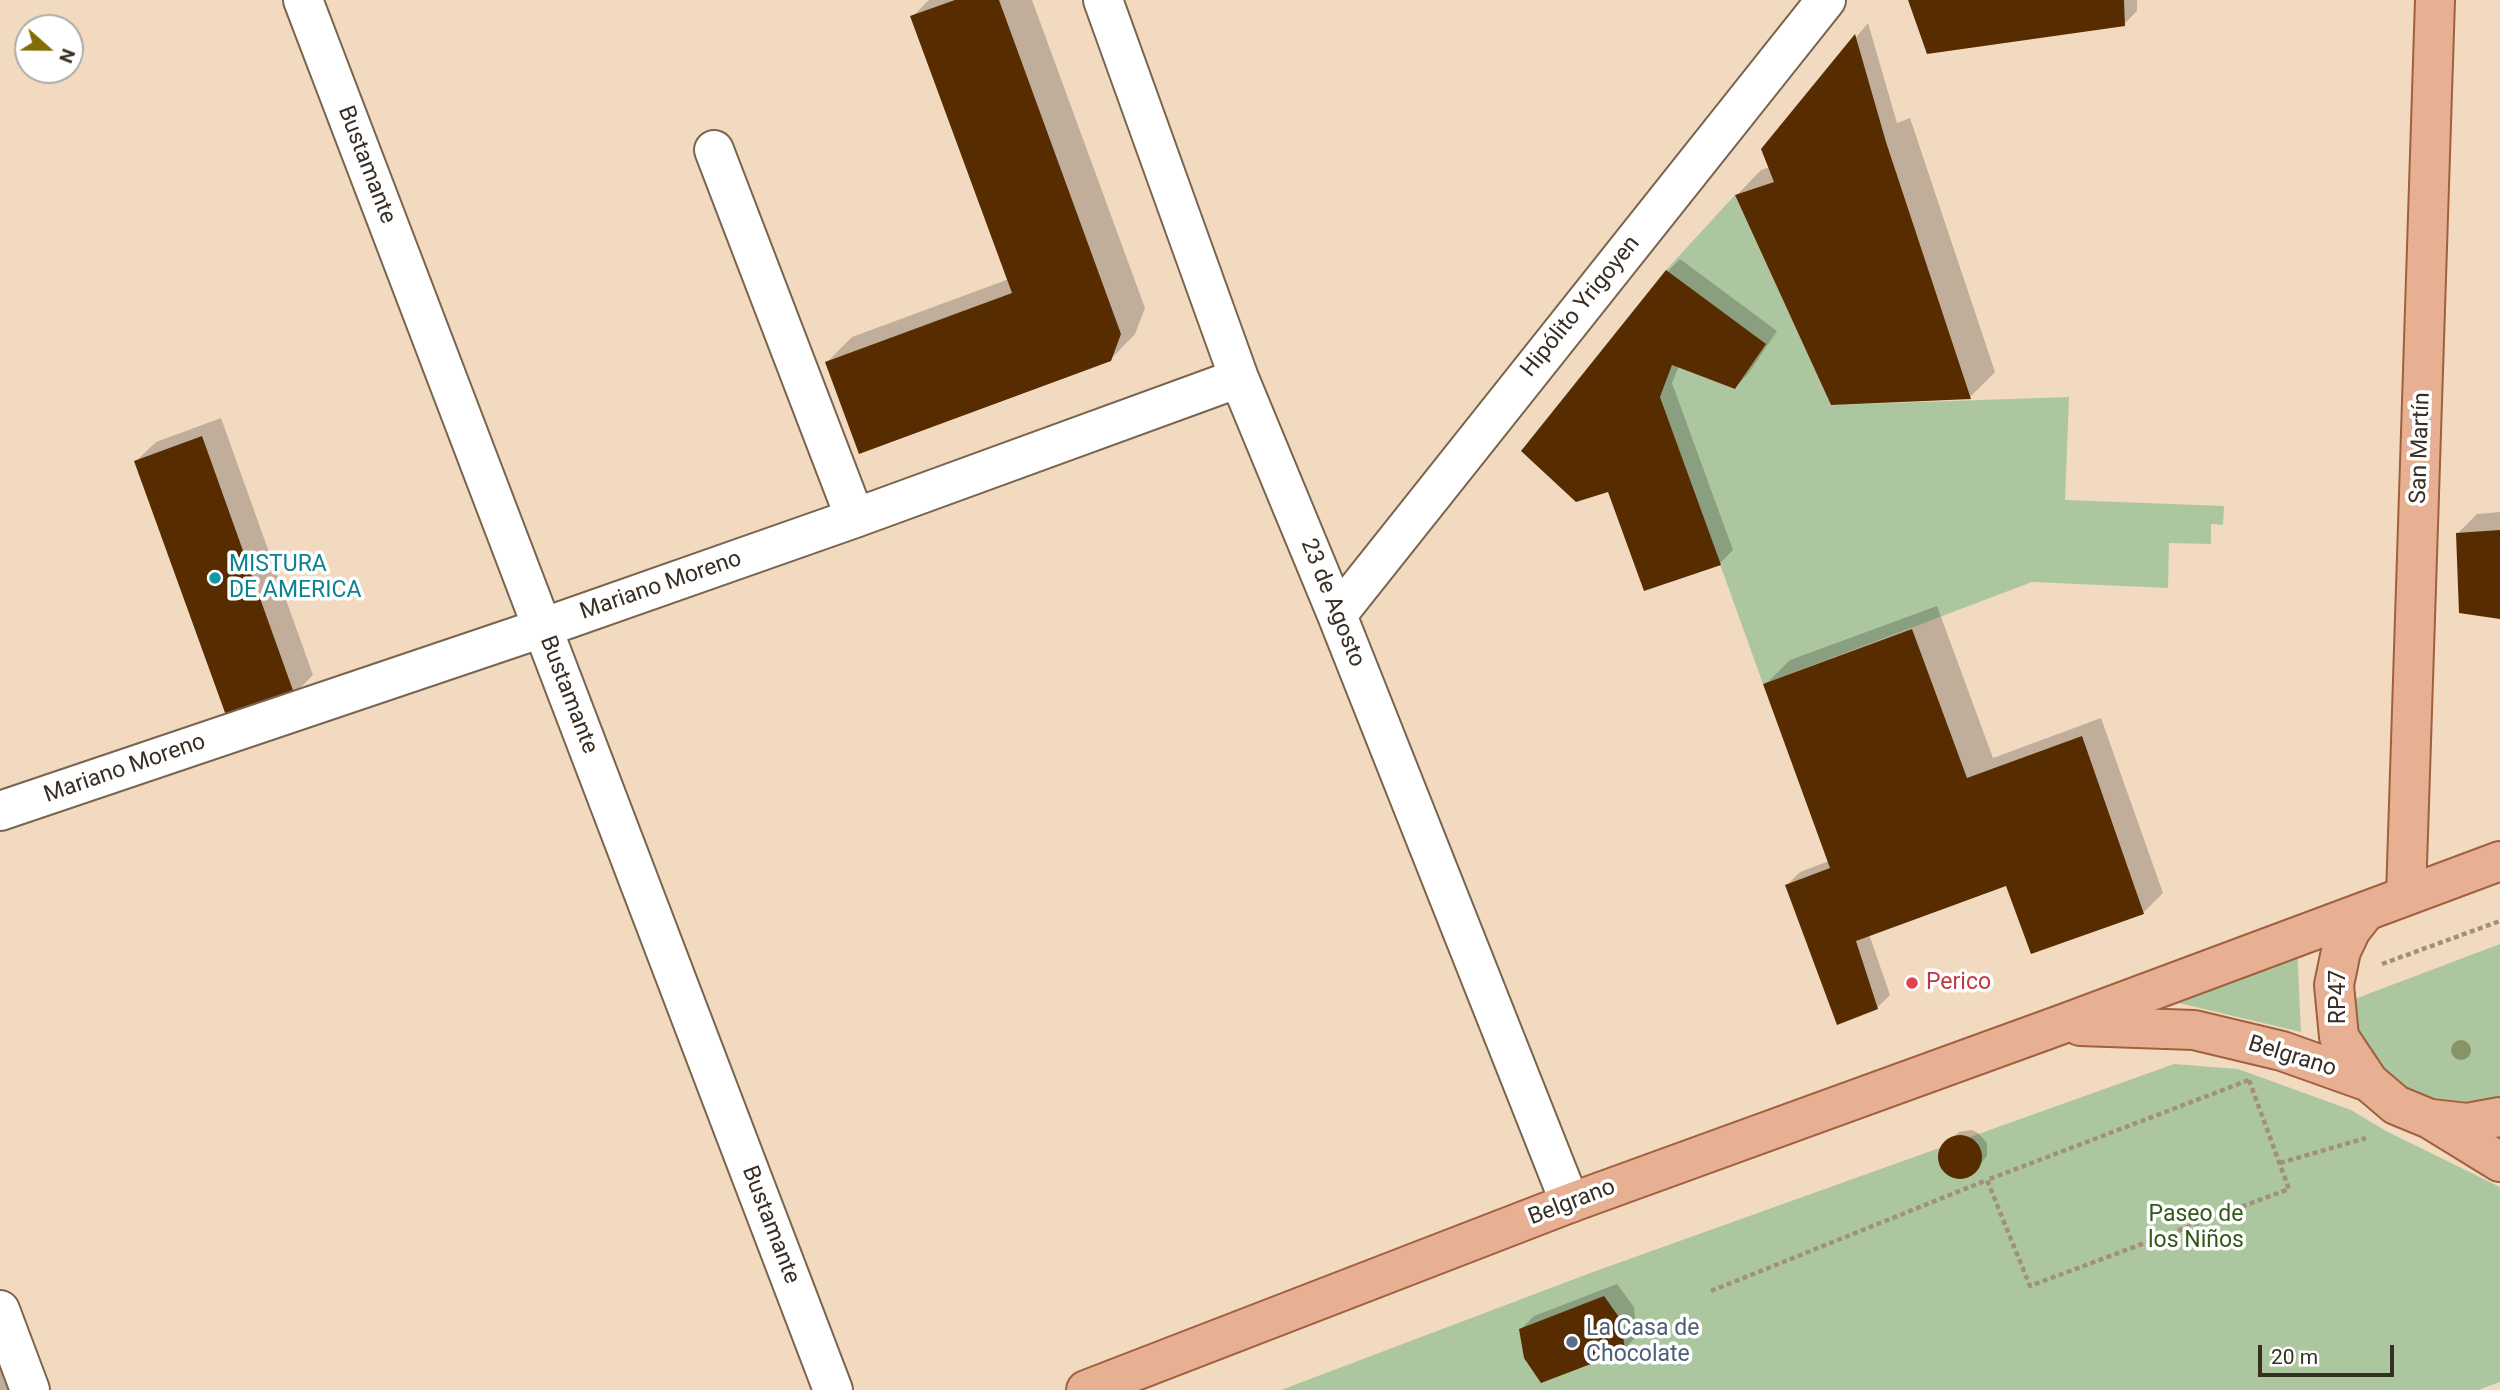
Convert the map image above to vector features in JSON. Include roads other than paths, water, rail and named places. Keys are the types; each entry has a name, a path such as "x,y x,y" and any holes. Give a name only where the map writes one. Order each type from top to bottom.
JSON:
{"main road":[{"name":"San Martín","path":"2406,896 2435,0"},
{"name":"Belgrano","path":"1086,1390 1570,1203 2406,896 2495,866"},
{"name":"RP47","path":"2366,911 2351,930 2341,951 2334,985 2339,1037 2369,1082"},
{"name":"Belgrano","path":"2060,1025 2193,1030 2282,1051 2369,1082 2396,1105 2430,1119 2500,1162"},
{"path":"2430,1119 2468,1123 2500,1117"}],"street":[{"name":"Bustamante","path":"303,0 832,1390"},
{"name":"23 de Agosto","path":"1103,0 1239,378 1337,615 1570,1203"},
{"name":"Hipólito Yrigoyen","path":"1337,615 1826,0"},
{"path":"714,150 855,518"},
{"name":"Mariano Moreno","path":"0,811 542,628 855,518 1239,378"},
{"path":"0,1310 30,1390"}],"place":[{"name":"MISTURA DE AMERICA","path":"215,578"},
{"name":"Perico","path":"1912,983"},
{"name":"La Casa de Chocolate","path":"1572,1342"}],"park label":[{"name":"Paseo de los Niños","path":"2196,1228"}]}
